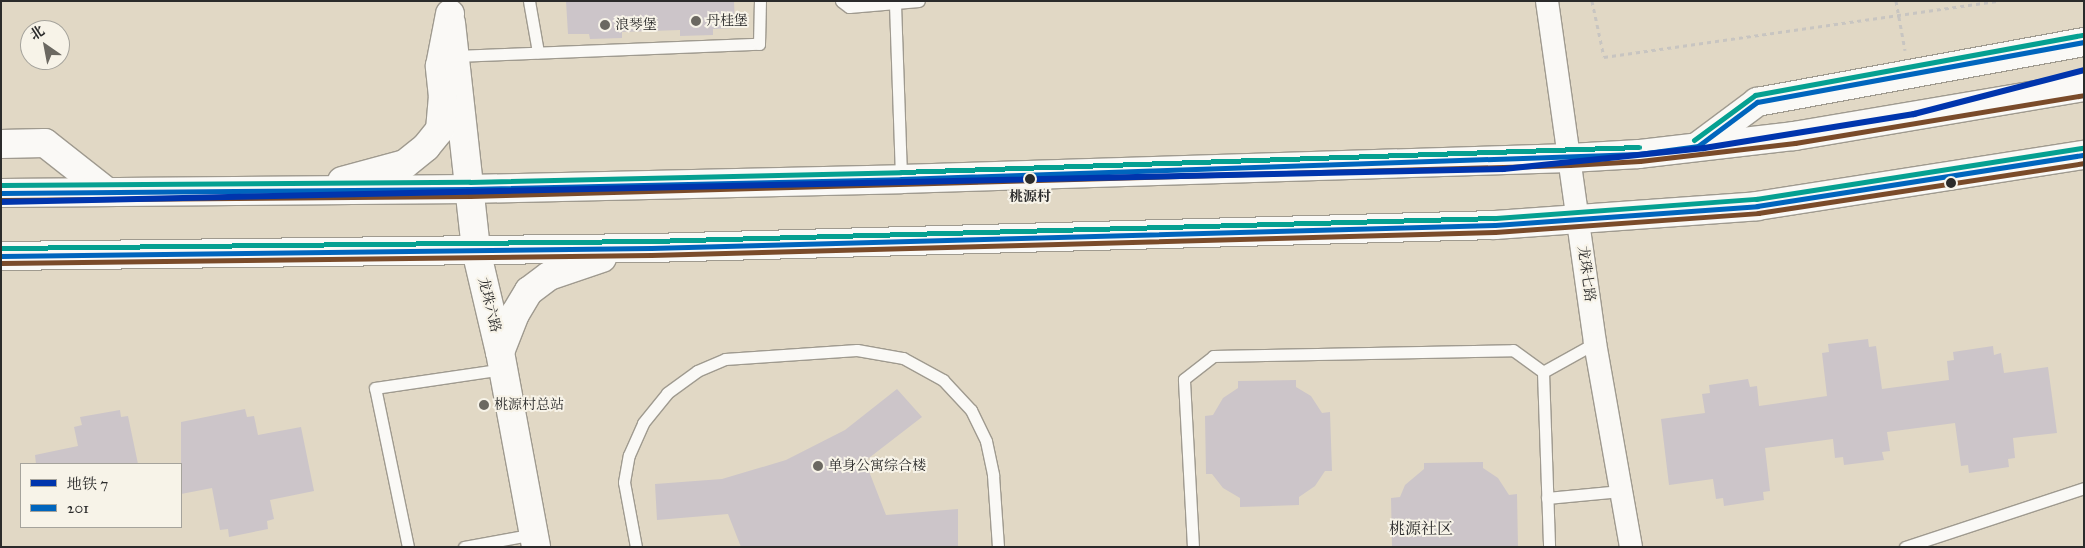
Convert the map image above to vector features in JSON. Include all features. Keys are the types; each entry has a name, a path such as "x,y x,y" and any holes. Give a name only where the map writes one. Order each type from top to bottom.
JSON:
{"main road":[{"path":"306,191 405,164 426,147 440,130 443,97 440,66 449,8"},
{"name":"龙珠六路","path":"449,8 476,250 502,360 535,541"},
{"path":"1698,146 1758,102 2084,42"},
{"path":"1,193 470,189 901,180 1570,158 1804,135 2084,87"},
{"path":"1,144 45,143 106,191"},
{"path":"1,256 651,248 1372,231 1578,220 1757,206 2084,155"},
{"path":"502,360 515,314 529,291 549,276 595,259 651,248"}],"street":[{"name":"龙珠七路","path":"1547,1 1595,343 1631,547"}],"lane":[{"path":"529,1 538,52"},
{"path":"455,56 759,44 760,1"},
{"path":"841,1 849,7 920,1"},
{"path":"895,4 901,180"},
{"path":"1543,372 1595,343"},
{"path":"636,547 624,482 629,455 643,423 667,393 697,371 725,359 857,350 903,358 943,380 971,410 986,441 993,475 998,547"},
{"path":"1193,547 1184,380 1213,356 1513,350 1543,372"},
{"path":"408,547 374,388 502,360"},
{"path":"1543,372 1549,547"},
{"path":"1906,547 2084,488"},
{"path":"1547,498 1621,491"},
{"path":"464,547 535,541"}],"path":[{"path":"1592,1 1604,57 1997,1"},
{"path":"1896,1 1909,73"}],"building":[{"path":"566,1 734,1 735,28 713,29 713,35 680,36 680,30 622,32 622,38 590,39 589,34 568,34"},
{"path":"1868,339 1869,347 1876,346 1882,389 1949,380 1947,361 1954,360 1953,352 1993,346 1994,355 2001,353 2004,373 2048,367 2057,433 2013,438 2015,458 2008,459 2009,467 1969,473 1968,465 1961,466 1955,423 1887,432 1890,451 1882,452 1884,460 1844,465 1843,457 1835,458 1833,439 1765,448 1770,491 1763,492 1764,500 1724,506 1723,498 1716,499 1713,479 1669,485 1661,419 1705,413 1702,394 1710,393 1709,385 1748,379 1750,387 1757,386 1759,406 1827,396 1822,353 1829,352 1828,344"},
{"path":"1296,380 1296,387 1311,396 1322,413 1330,412 1332,471 1325,471 1315,486 1299,497 1299,505 1240,507 1240,498 1223,488 1212,474 1206,474 1205,416 1213,415 1223,398 1238,388 1238,381"},
{"name":"单身公寓综合楼","path":"897,389 922,417 865,461 886,515 958,509 958,546 741,547 728,514 657,520 655,484 722,479 786,460 845,430"},
{"path":"245,409 247,417 254,416 258,435 301,427 314,491 270,500 274,519 267,521 268,529 229,537 228,529 220,530 212,488 182,494 181,422"},
{"path":"120,410 121,417 128,416 138,463 36,463 35,455 78,446 74,427 82,425 80,417"},
{"path":"1483,462 1483,468 1498,478 1509,495 1517,494 1518,547 1392,547 1391,498 1400,497 1405,485 1424,469 1424,463"}],"metro line":[{"name":"7","path":"1,202 1504,169 1704,148 1914,114 2084,70"}],"transit line":[{"path":"1694,140 1755,95 2083,35"},
{"name":"201","path":"1,193 470,189 901,179 1639,154 1698,146 1757,102 2084,42"},
{"path":"1,200 470,196 1570,165 1640,161 1795,143 2084,95"},
{"path":"1,185 470,182 901,172 1639,147"},
{"path":"1,248 651,241 1495,218 1756,199 2083,148"},
{"name":"201","path":"1,256 651,248 1495,225 1757,206 2084,155"},
{"path":"1,263 651,255 1495,232 1758,213 2084,163"}],"place":[{"name":"丹桂堡","path":"696,21"},
{"name":"浪琴堡","path":"605,25"},
{"name":"桃源村","path":"1030,179"},
{"name":"桃源村总站","path":"484,405"},
{"name":"单身公寓综合楼","path":"818,466"}],"district":[{"name":"桃源社区","path":"1421,529"}]}
